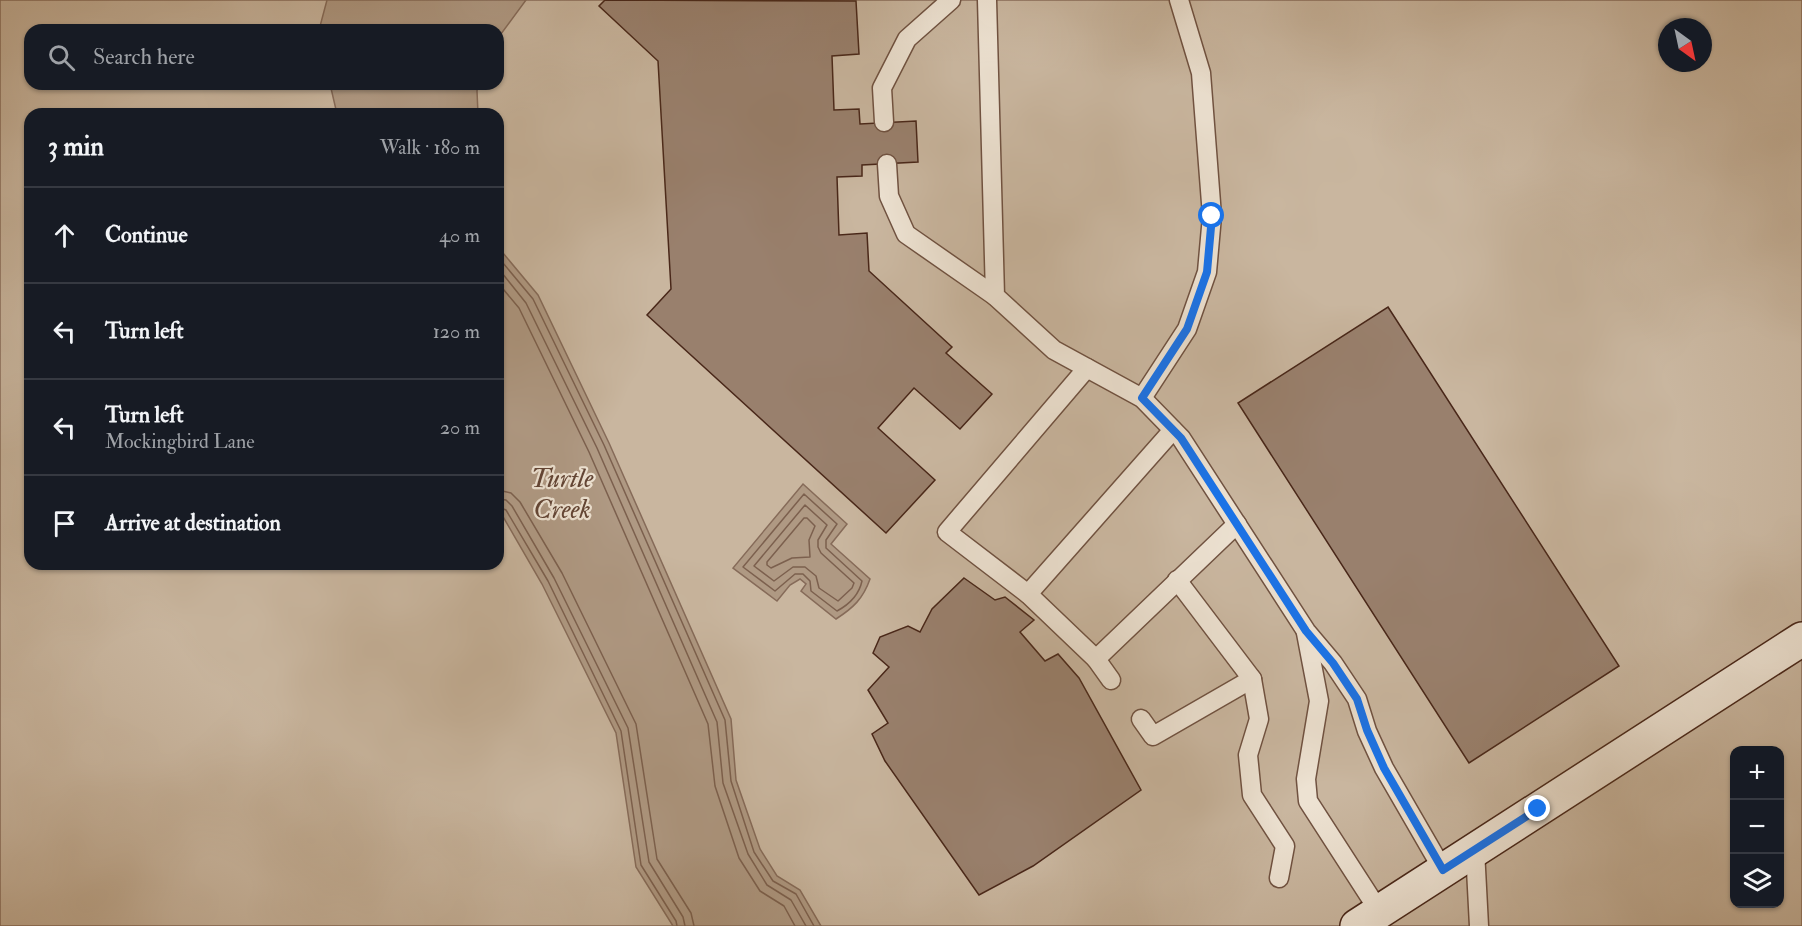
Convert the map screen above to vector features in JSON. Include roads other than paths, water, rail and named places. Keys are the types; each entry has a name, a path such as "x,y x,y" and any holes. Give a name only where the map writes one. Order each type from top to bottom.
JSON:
{"main road":[{"path":"1368,919 1802,639"}],"lane":[{"path":"884,122 882,88 907,39 951,0"},
{"path":"987,0 995,296"},
{"path":"1142,398 1187,329 1207,272 1212,216 1201,73 1179,0"},
{"path":"886,164 889,196 906,234 995,296 1054,350 1142,398 1181,438 1306,631 1333,663 1357,699 1367,730 1384,768 1443,870"},
{"path":"1087,368 947,532 1028,594 1096,659 1111,680"},
{"path":"1028,594 1173,430"},
{"path":"1096,659 1237,524"},
{"path":"1177,580 1252,679 1259,720 1248,755 1252,795 1285,846 1279,878"},
{"path":"1306,631 1319,701 1306,779 1308,801 1368,919"},
{"path":"1141,720 1153,736 1252,679"},
{"path":"1474,850 1479,926"}],"water":[{"path":"327,0 526,0 504,30 504,24 321,24"},
{"path":"331,90 477,90 478,108 336,108"},
{"name":"Turtle Creek","path":"504,254 538,295 609,443 731,719 736,780 760,849 777,876 800,890 821,926 673,926 636,867 616,733 542,584 504,518"},
{"path":"803,484 847,524 831,544 870,579 857,602 836,619 801,591 806,584 800,579 790,585 777,601 733,568"}]}
